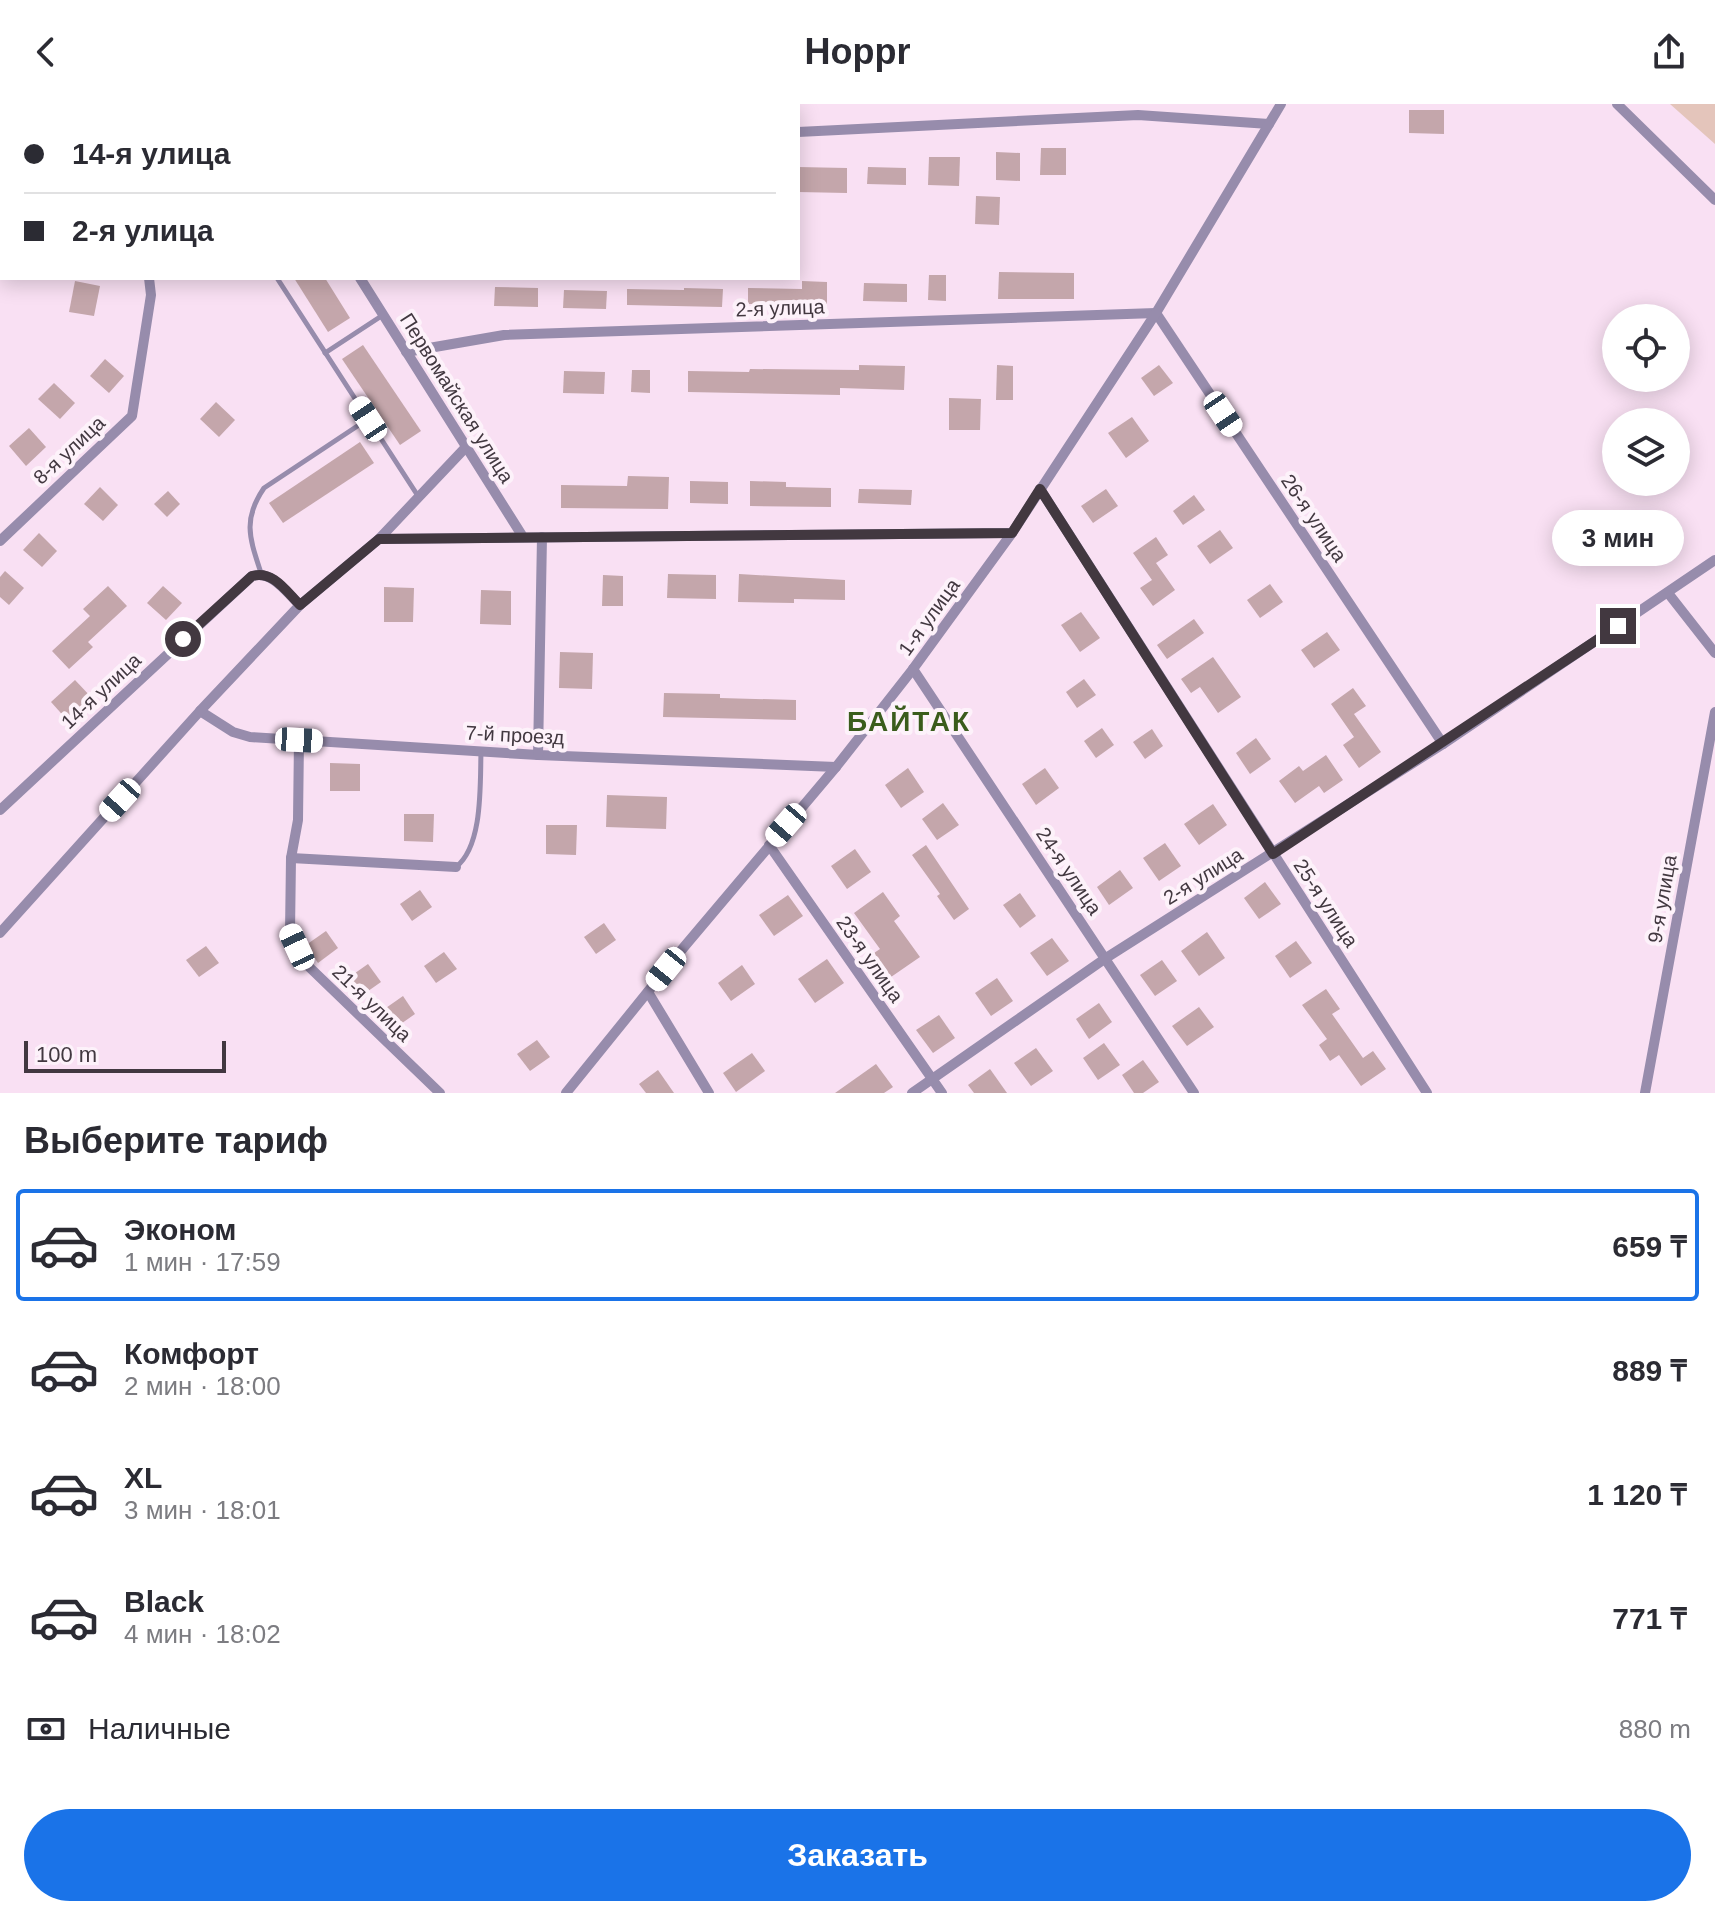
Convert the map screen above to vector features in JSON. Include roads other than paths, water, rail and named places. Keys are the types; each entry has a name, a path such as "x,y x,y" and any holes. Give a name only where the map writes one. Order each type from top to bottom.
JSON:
{"street":[{"path":"1617,104 1715,200"},
{"name":"1-я улица","path":"566,1093 836,767 913,669 1012,533 1156,313 1280,105"},
{"path":"800,132 1138,115 1269,124"},
{"name":"8-я улица","path":"0,541 132,416 151,295 149,280"},
{"name":"Первомайская улица","path":"361,280 523,537"},
{"name":"2-я улица","path":"406,352 504,335 1156,313"},
{"name":"26-я улица","path":"1156,313 1443,744"},
{"path":"0,933 300,605 379,539 466,447"},
{"name":"25-я улица","path":"1040,489 1427,1093"},
{"path":"379,539 1012,533"},
{"path":"538,755 542,537"},
{"name":"2-я улица","path":"912,1093 1106,958 1443,744 1715,560"},
{"path":"261,573 270,576 300,605"},
{"name":"14-я улица","path":"0,810 252,576 261,573"},
{"path":"1668,593 1715,653"},
{"name":"24-я улица","path":"913,669 1194,1093"},
{"name":"7-й проезд","path":"200,711 241,734 299,740 538,755 836,767"},
{"name":"9-я улица","path":"1645,1093 1715,712"},
{"name":"21-я улица","path":"299,740 298,820 291,858 290,932 304,962 440,1093"},
{"name":"23-я улица","path":"769,845 942,1093"},
{"path":"291,858 456,867"},
{"path":"648,992 709,1093"}],"lane":[{"path":"278,280 419,497"},
{"path":"325,353 383,315"},
{"path":"261,573 251,539 249,518 254,501 264,488 368,419"},
{"path":"456,867 472,850 481,751"}],"district":[{"name":"БАЙТАК","path":"909,721"}]}
